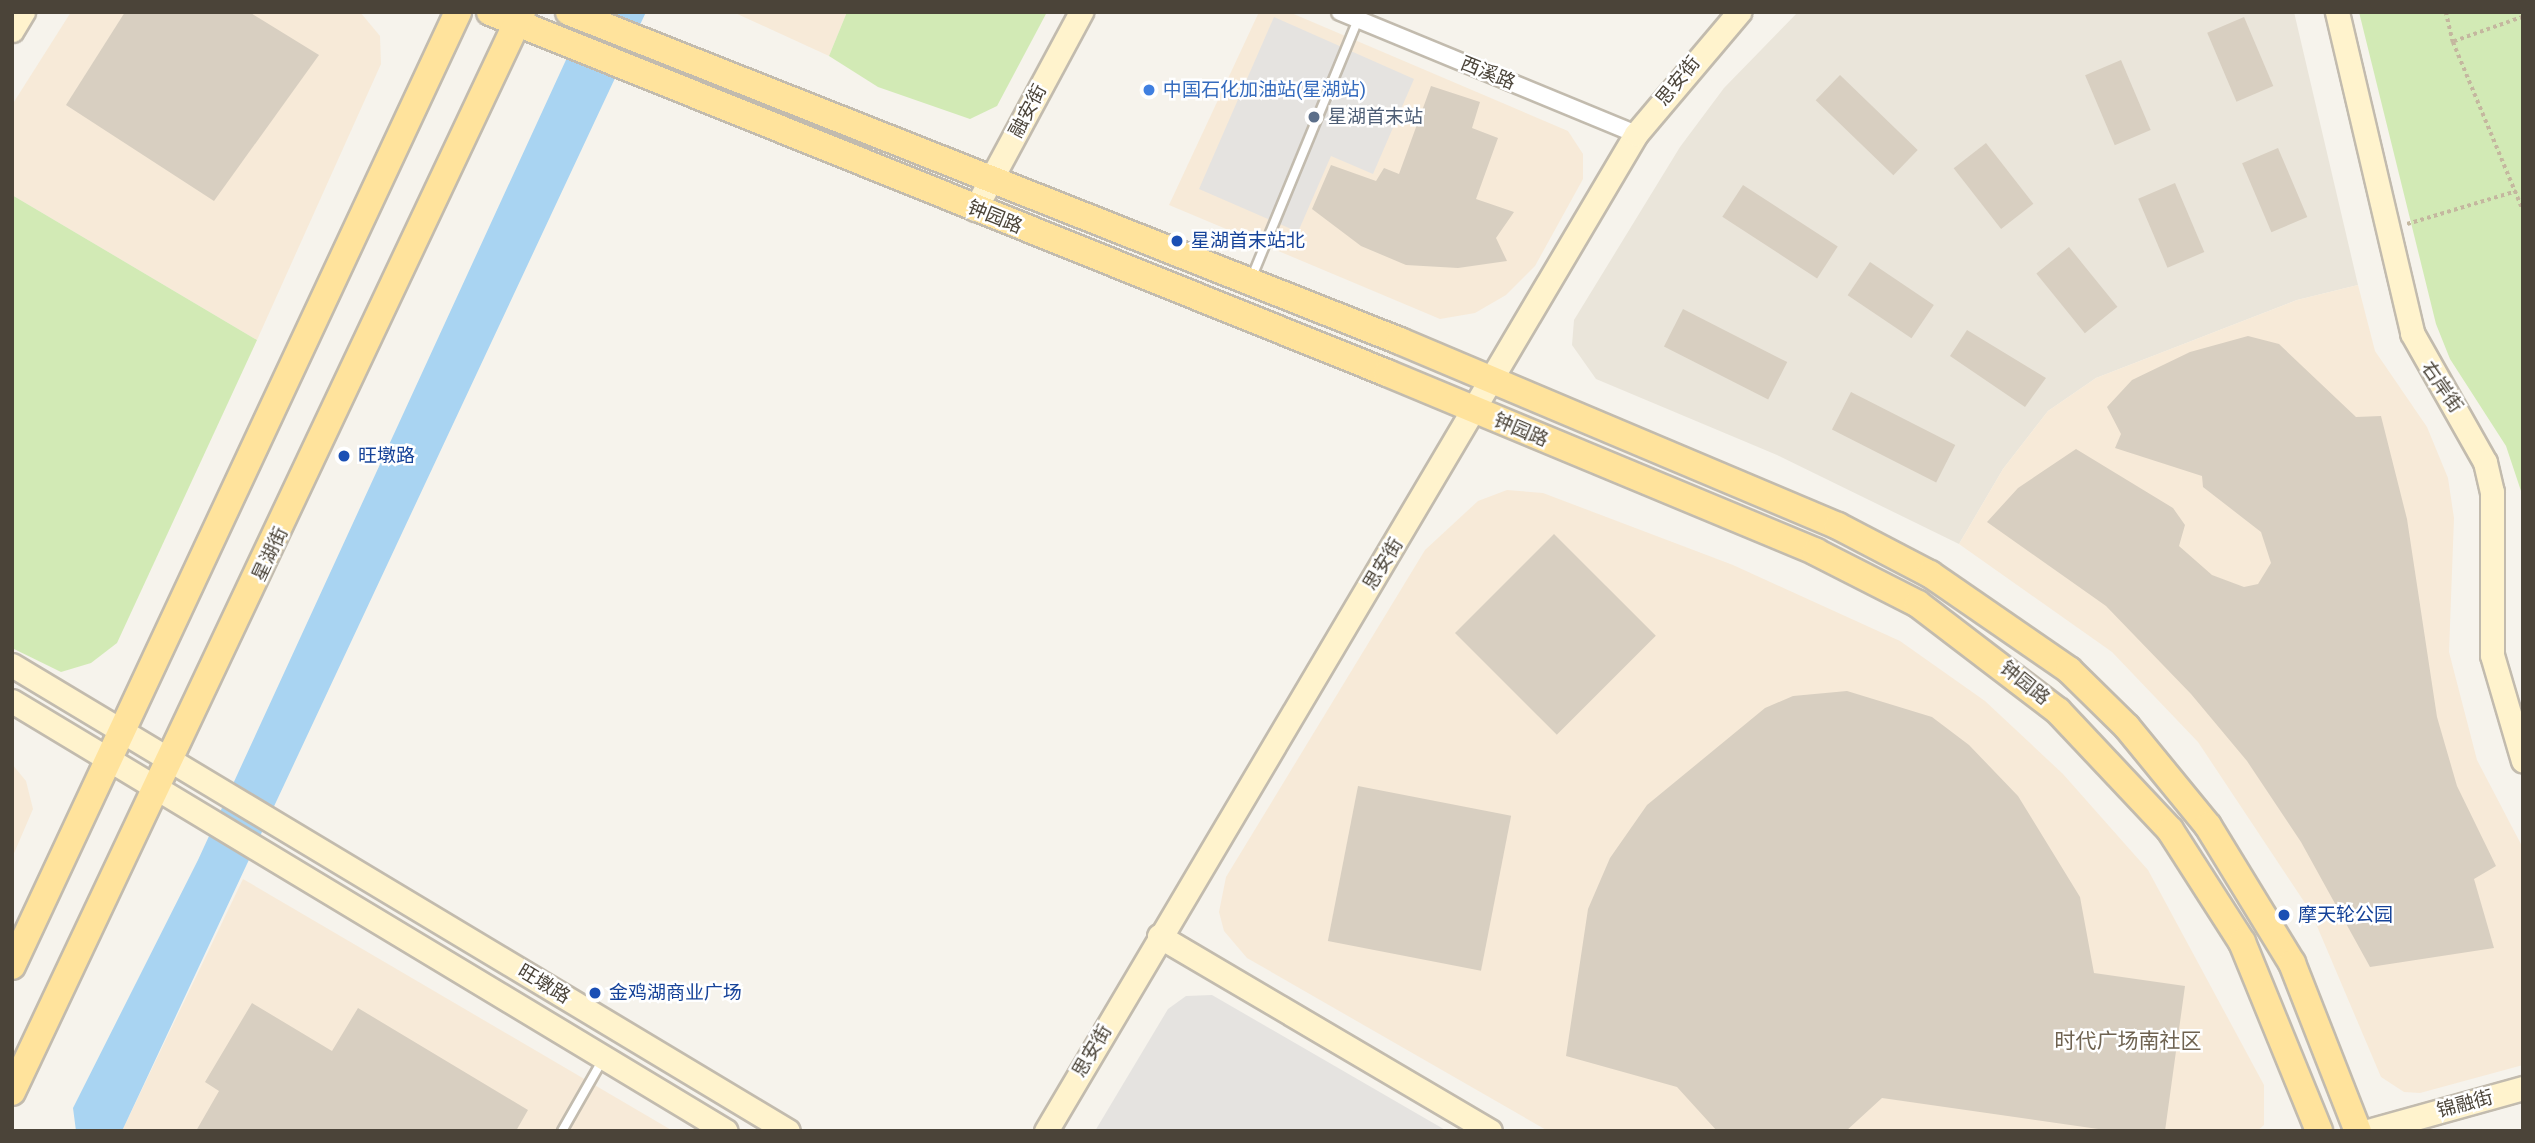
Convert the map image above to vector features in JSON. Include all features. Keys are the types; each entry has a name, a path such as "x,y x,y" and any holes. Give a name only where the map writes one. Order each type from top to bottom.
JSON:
{"main road":[{"path":"12,966 125,733 458,12"},
{"name":"钟园路","path":"490,12 519,18 566,46 1476,411 1866,575 1952,627 2027,683 2111,762 2194,862 2268,995 2319,1131"},
{"name":"钟园路","path":"571,13 992,177 1492,380 1870,541 1969,599 2069,670 2142,744 2240,874 2292,963 2358,1131"},
{"name":"星湖街","path":"12,1092 161,788 519,18"}],"street":[{"path":"12,30 23,12"},
{"name":"融安街","path":"975,209 1081,12"},
{"name":"西溪路","path":"1340,12 1636,134"},
{"name":"思安街","path":"1046,1131 1159,936 1476,411 1636,134 1739,12"},
{"name":"右岸街","path":"2337,12 2419,354 2470,427 2486,462 2492,492 2492,655 2523,761"},
{"name":"旺墩路","path":"12,665 788,1131"},
{"name":"旺墩路","path":"12,701 161,788 726,1131"},
{"path":"1159,936 1490,1131"},
{"name":"锦融街","path":"2368,1131 2523,1088"}],"lane":[{"path":"1250,281 1358,20"},
{"path":"562,1131 604,1058"}],"path":[{"path":"2446,12 2453,42 2523,210"},
{"path":"2453,42 2523,17"},
{"path":"2388,230 2516,191"}],"shaded area":[{"path":"71,12 360,12 380,36 381,64 257,340 12,195 12,105"},
{"path":"733,12 847,12 829,56"},
{"path":"1259,12 1289,12 1568,131 1583,154 1583,179 1535,266 1506,295 1475,313 1440,319 1169,205"},
{"path":"1798,12 2294,12 2358,285 2297,300 2096,378 2048,411 2003,469 1959,544 1777,455 1596,379 1572,345 1574,320 1680,147 1724,88"},
{"name":"星湖首末站","path":"1274,17 1414,79 1373,174 1331,156 1298,232 1199,189"},
{"path":"2358,285 2375,351 2427,427 2448,478 2454,518 2449,652 2477,760 2523,848 2523,1065 2420,1093 2404,1092 2381,1077 2311,912 2198,742 2112,652 1959,544 2003,469 2048,411 2096,378 2297,300"},
{"path":"1507,490 1543,493 1733,565 1900,641 1985,701 2063,774 2148,870 2264,1085 2264,1125 2257,1131 1548,1131 1247,958 1224,931 1219,912 1226,877 1425,550 1478,501"},
{"path":"12,764 26,781 33,809 12,858"},
{"path":"243,879 673,1131 122,1131"},
{"path":"1212,995 1447,1131 1095,1131 1168,1009 1186,996"}],"green space":[{"path":"847,12 1047,12 997,106 970,119 878,87 829,56"},
{"path":"2359,12 2523,12 2523,497 2506,446 2450,359 2436,324"},
{"path":"12,195 257,340 117,643 91,663 61,672 12,648"}],"water":[{"path":"588,12 646,12 122,1131 76,1131 73,1108 198,860"}],"building":[{"path":"125,12 249,12 319,55 214,201 66,105"},
{"path":"2244,17 2273,86 2236,102 2207,33"},
{"path":"2121,60 2151,130 2115,145 2085,75"},
{"path":"1840,75 1918,150 1893,175 1816,100"},
{"path":"1431,86 1480,102 1472,128 1498,138 1476,199 1514,212 1496,238 1507,261 1458,268 1406,265 1361,246 1312,209 1331,165 1376,181 1384,168 1399,174"},
{"path":"1986,143 2033,204 2001,229 1954,168"},
{"path":"2278,148 2307,217 2271,232 2242,163"},
{"path":"2175,183 2204,252 2167,268 2138,199"},
{"path":"1743,185 1838,247 1817,278 1722,217"},
{"path":"2069,247 2117,307 2085,333 2036,273"},
{"path":"1870,262 1934,305 1911,338 1848,295"},
{"path":"1683,309 1787,362 1768,400 1664,346"},
{"path":"1967,330 2046,378 2025,407 1950,356"},
{"path":"2248,336 2279,344 2356,417 2381,416 2407,519 2437,717 2457,786 2496,866 2474,879 2494,948 2370,967 2301,842 2247,761 2191,694 2106,606 1987,522 2018,488 2076,449 2173,508 2185,525 2179,546 2212,575 2244,587 2258,584 2271,563 2261,532 2203,487 2202,476 2115,448 2121,434 2107,407 2132,380 2190,352"},
{"path":"1851,392 1955,445 1936,483 1832,429"},
{"path":"1554,534 1656,636 1557,735 1455,633"},
{"path":"1847,691 1932,717 1969,745 2018,796 2080,897 2094,973 2185,986 2165,1131 2112,1131 1882,1098 1846,1131 1717,1131 1677,1087 1566,1056 1588,909 1610,858 1647,805 1765,708 1793,696"},
{"path":"1358,786 1511,816 1481,971 1328,941"},
{"path":"252,1003 332,1051 358,1008 528,1110 516,1131 196,1131 219,1091 205,1082"}],"place":[{"name":"中国石化加油站(星湖站)","path":"1149,90"},
{"name":"星湖首末站","path":"1314,117"},
{"name":"星湖首末站北","path":"1177,241"},
{"name":"旺墩路","path":"344,456"},
{"name":"摩天轮公园","path":"2284,915"},
{"name":"金鸡湖商业广场","path":"595,993"}],"district":[{"name":"时代广场南社区","path":"2128,1041"}]}
